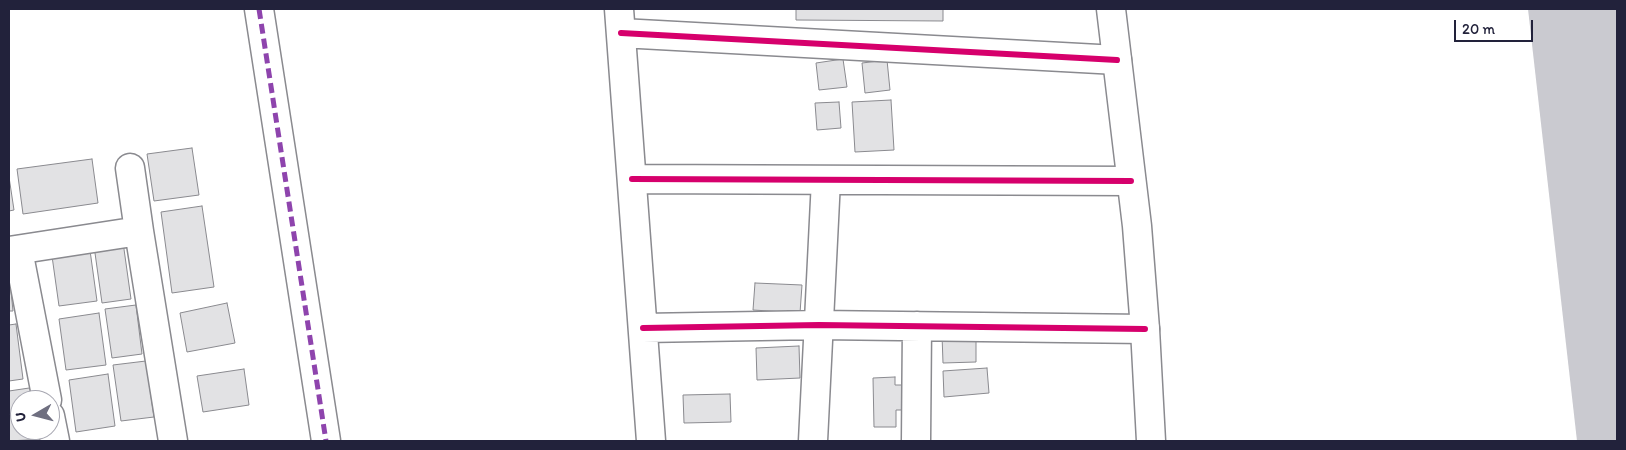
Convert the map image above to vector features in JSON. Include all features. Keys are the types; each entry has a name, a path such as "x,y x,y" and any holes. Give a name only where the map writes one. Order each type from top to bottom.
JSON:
{"street":[{"path":"259,9 326,441"},
{"path":"1111,9 1131,181 1145,329 1151,441"},
{"path":"652,441 620,21 1117,60"},
{"path":"130,168 172,441"},
{"path":"632,179 1131,181"},
{"path":"813,441 826,180"},
{"path":"45,390 13,251 139,231"},
{"path":"643,328 819,325 1145,329"},
{"path":"916,441 918,326"}],"shaded area":[{"path":"1528,9 1617,9 1617,441 1577,441"}],"building":[{"path":"796,9 943,9 943,21 796,20"},
{"path":"843,59 847,87 819,90 816,63"},
{"path":"887,60 890,90 865,93 862,63"},
{"path":"891,100 894,150 855,152 852,102"},
{"path":"839,102 841,128 817,130 815,103"},
{"path":"192,148 199,195 154,201 147,154"},
{"path":"92,159 98,203 23,214 17,169"},
{"path":"9,177 14,210 9,211"},
{"path":"202,206 214,287 172,293 161,212"},
{"path":"123,242 131,299 102,303 94,246"},
{"path":"89,243 97,301 59,306 51,249"},
{"path":"9,271 13,311 9,311"},
{"path":"755,283 802,285 800,313 753,310"},
{"path":"227,303 235,343 187,352 180,313"},
{"path":"136,305 142,354 112,358 105,309"},
{"path":"99,313 106,365 66,370 59,319"},
{"path":"16,324 23,379 9,381 9,325"},
{"path":"942,335 976,335 976,362 943,363"},
{"path":"799,346 800,378 757,380 756,348"},
{"path":"146,361 154,417 121,421 113,365"},
{"path":"987,368 989,393 944,397 943,371"},
{"path":"244,369 249,405 203,412 197,376"},
{"path":"108,374 115,426 76,432 69,380"},
{"path":"895,377 895,385 909,385 910,410 896,410 896,427 874,427 873,378"},
{"path":"36,387 36,390 16,390"},
{"path":"9,391 10,440 26,440 9,441"},
{"path":"730,394 731,422 684,423 683,395"}],"marked path":[{"path":"259,9 326,441"}],"cycle path":[{"path":"621,33 1117,60"},
{"path":"632,179 1131,181"},
{"path":"643,328 819,325 1145,329"}]}
